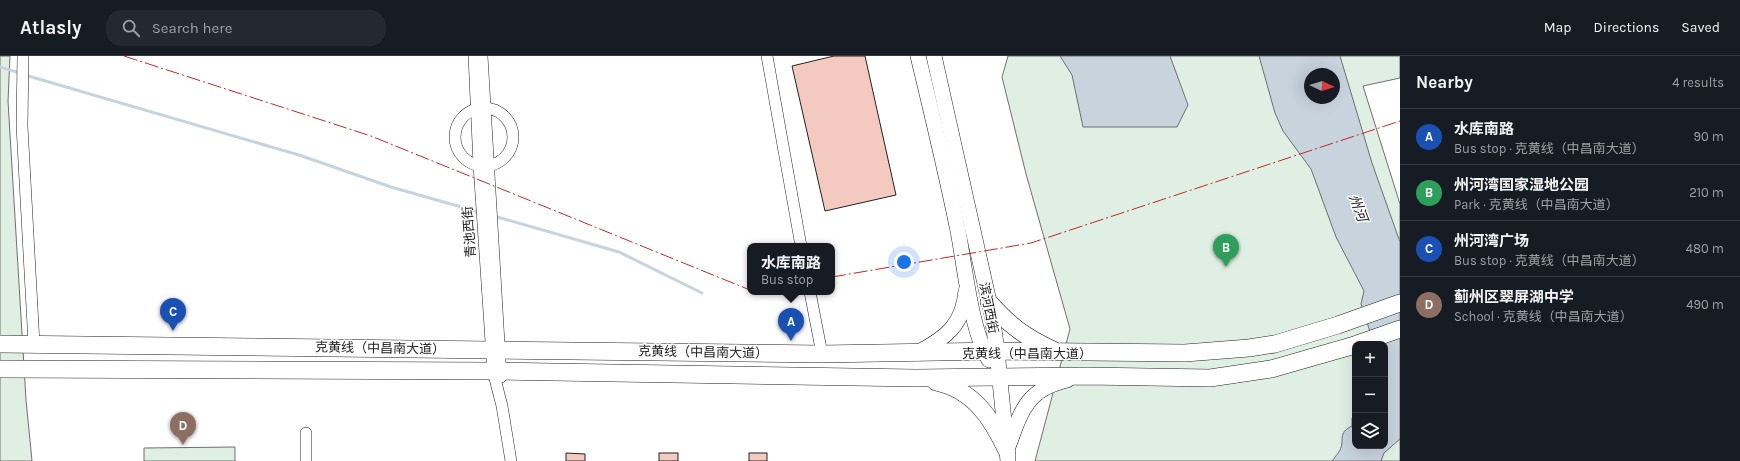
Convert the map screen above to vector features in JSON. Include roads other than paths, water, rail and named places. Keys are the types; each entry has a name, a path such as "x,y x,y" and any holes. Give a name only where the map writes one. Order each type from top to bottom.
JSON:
{"highway":[{"path":"989,302 1021,333 1058,352"},
{"name":"克黄线（中昌南大道）","path":"0,344 822,354 991,352 1185,353 1249,348 1275,344 1400,304"},
{"name":"克黄线（中昌南大道）","path":"1365,341 1400,329"},
{"name":"克黄线（中昌南大道）","path":"0,369 497,371 916,378 1086,376 1210,378 1271,369 1352,345"},
{"path":"916,378 952,387 977,403 992,421 1007,456"}],"main road":[{"name":"滨河西街","path":"918,56 949,190 975,319 991,352 999,377"},
{"name":"滨河西街","path":"934,56 989,302 991,352"},
{"path":"916,354 941,340 958,321 963,311 965,300 966,276"},
{"path":"1007,456 1019,416 1025,405 1033,396 1052,383 1086,376"},
{"path":"999,377 1007,456"}],"street":[{"name":"青池西街","path":"474,56 481,109"},
{"name":"青池西街","path":"482,56 481,109 495,350 511,461"},
{"path":"767,56 801,243"},
{"path":"23,57 22,104 34,344"},
{"path":"481,109 498,112 506,117 511,125 513,134 509,152 503,159 484,165 467,160 460,153 456,144 458,125 464,117 481,109"},
{"path":"811,295 822,354"},
{"path":"306,433 306,461"}],"water":[{"path":"1060,56 1170,56 1188,105 1177,127 1083,127 1072,75"},
{"name":"州河","path":"1259,56 1340,56 1372,163 1400,242 1400,439 1384,453 1381,461 1332,461 1340,450 1344,431 1352,426 1352,449 1388,449 1388,341 1373,341 1361,304 1364,291 1336,237 1311,169 1283,131 1275,113"}],"waterway":[{"path":"0,67 20,73"},
{"path":"25,75 299,155 391,187 479,212"},
{"path":"494,216 619,252 702,293"}],"place":[{"name":"州河湾国家湿地公园","path":"1226,267"},
{"name":"州河湾广场","path":"173,331"},
{"name":"水库南路","path":"791,341"},
{"name":"蓟州区翠屏湖中学","path":"183,445"}]}
